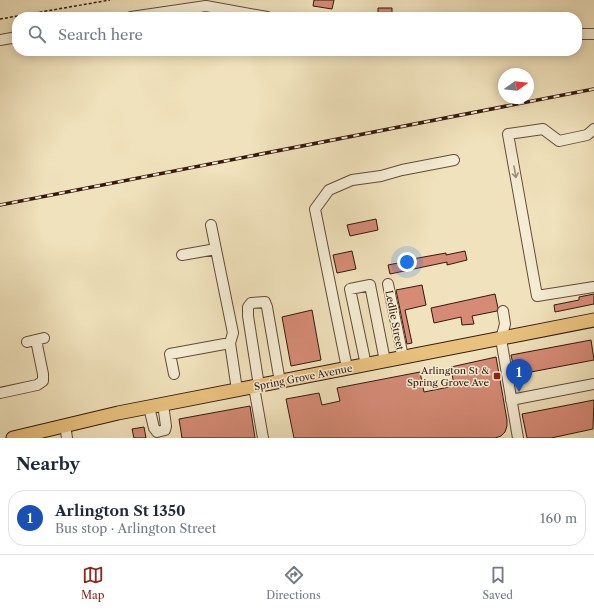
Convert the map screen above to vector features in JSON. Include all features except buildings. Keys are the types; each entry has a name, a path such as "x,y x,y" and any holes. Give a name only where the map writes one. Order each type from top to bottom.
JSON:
{"main road":[{"name":"Spring Grove Avenue","path":"13,438 163,404 594,320"}],"street":[{"path":"165,12 206,6 239,12"},
{"path":"582,34 594,34"},
{"path":"0,40 12,38"},
{"path":"594,129 587,135 559,141 543,129 508,134 538,296 594,287"},
{"path":"347,368 315,209 329,190 352,180 381,176 402,170 454,160"},
{"path":"211,225 234,333 230,343 237,390"},
{"path":"182,256 216,249"},
{"name":"Ledlie Street","path":"388,284 403,357"},
{"path":"366,365 350,289 370,285 385,361"},
{"path":"263,438 248,316 248,307 251,303 265,302 267,307 280,382"},
{"path":"503,311 505,324 501,339 518,438"},
{"path":"0,393 38,385 43,381 36,340"},
{"path":"174,374 170,354 230,343"},
{"path":"511,400 594,384"},
{"path":"149,407 154,428 162,435 166,426 163,404"},
{"path":"65,425 67,438"}],"path":[{"path":"41,12 110,0"},
{"path":"0,19 12,17"}],"railway":[{"path":"0,205 594,89"}],"place":[{"name":"Arlington St & Spring Grove Ave","path":"497,376"},
{"name":"Arlington St 1350","path":"519,392"}]}
